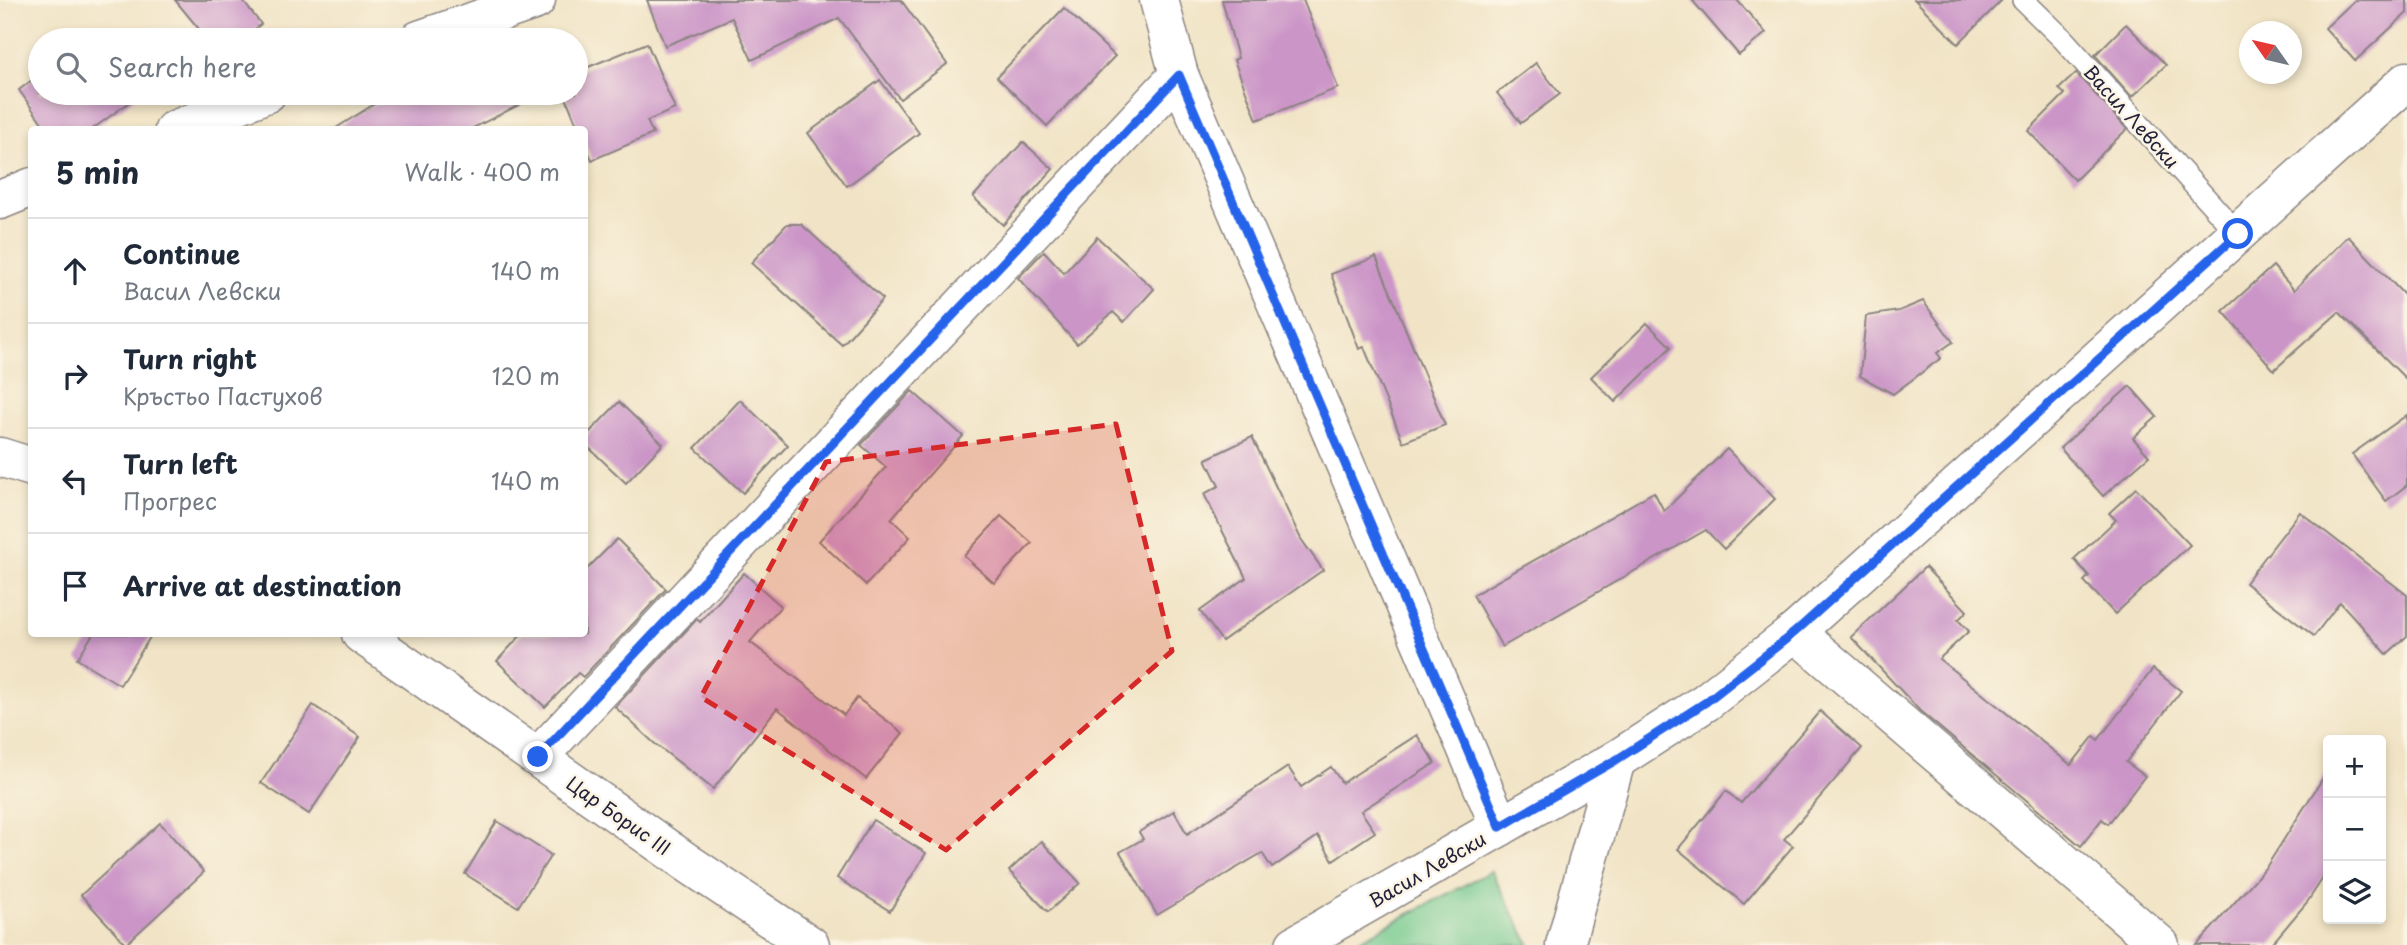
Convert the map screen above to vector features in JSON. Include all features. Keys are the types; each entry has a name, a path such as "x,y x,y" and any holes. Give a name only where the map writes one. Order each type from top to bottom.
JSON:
{"street":[{"path":"454,28 537,0"},
{"path":"1159,0 1179,75 1500,827"},
{"path":"538,757 1179,75"},
{"name":"Васил Левски","path":"1295,945 1616,760 1706,702 1795,632 2407,82"},
{"path":"184,126 236,105"},
{"path":"257,126 263,105"},
{"path":"0,200 28,189"},
{"path":"0,457 28,466"},
{"path":"1795,632 2160,945"},
{"name":"Цар Борис III","path":"365,637 810,945"},
{"path":"1565,945 1616,760"}],"lane":[{"name":"Васил Левски","path":"2023,0 2063,39 2238,234"}],"highlighted area":[{"path":"1116,424 1172,651 946,850 701,697 826,462"}],"green space":[{"path":"1491,871 1530,945 1350,945"}],"building":[{"path":"175,0 242,0 261,24 256,28 198,28"},
{"path":"647,0 901,0 947,64 900,99 839,18 752,60 732,18 665,46"},
{"path":"1222,0 1303,0 1338,88 1257,120 1234,60 1238,58"},
{"path":"1692,0 1737,0 1766,33 1739,55"},
{"path":"1915,0 2002,0 1958,44"},
{"path":"2355,0 2407,0 2407,13 2355,61 2325,28"},
{"path":"1064,8 1115,56 1047,126 997,77"},
{"path":"2126,24 2166,65 2132,97 2095,55"},
{"path":"647,43 675,109 647,121 653,134 592,160 588,151 588,126 577,126 569,105 588,105 588,67"},
{"path":"1536,63 1560,94 1521,123 1497,93"},
{"path":"2076,73 2127,129 2075,180 2028,131 2065,94 2059,89"},
{"path":"880,80 919,133 847,186 808,133"},
{"path":"28,83 28,103 19,90"},
{"path":"30,105 125,105 97,126 44,126"},
{"path":"373,105 519,105 477,126 339,126"},
{"path":"1023,142 1053,169 1003,225 973,197"},
{"path":"787,224 801,224 883,299 842,345 751,263"},
{"path":"2348,236 2407,298 2407,380 2339,312 2274,370 2223,311 2273,266 2294,290"},
{"path":"1097,237 1154,289 1124,322 1113,312 1077,344 1018,278 1044,251 1064,273"},
{"path":"1376,257 1445,425 1403,442 1364,347 1359,349 1331,274"},
{"path":"1923,301 1953,342 1937,353 1941,358 1893,394 1860,376 1866,316 1899,311"},
{"path":"1647,323 1671,347 1615,402 1591,377"},
{"path":"2130,386 2157,417 2133,438 2149,456 2103,496 2060,448"},
{"path":"912,391 963,436 891,519 910,537 866,585 819,541 886,467 861,445"},
{"path":"740,400 788,445 743,493 695,448"},
{"path":"619,402 663,444 626,483 588,447 588,434"},
{"path":"2407,415 2407,485 2386,501 2352,454"},
{"path":"1252,437 1301,539 1323,570 1222,641 1200,611 1246,578 1204,494 1219,486 1206,459"},
{"path":"1727,449 1775,499 1724,549 1706,530 1502,647 1473,595 1654,492 1664,511"},
{"path":"2136,488 2190,545 2115,614 2084,581 2089,576 2074,559 2116,520 2109,513"},
{"path":"2300,512 2407,595 2407,636 2387,654 2340,602 2314,636 2245,583"},
{"path":"1001,516 1032,543 994,583 964,556"},
{"path":"617,539 666,589 583,677 578,673 545,707 497,661 519,637 588,637 588,568"},
{"path":"1925,567 1967,611 1958,620 1969,631 1939,659 2071,765 2094,736 2098,740 2153,669 2181,691 2126,762 2145,776 2108,824 2102,819 2081,846 1920,711 1851,637"},
{"path":"744,573 781,606 750,642 844,715 857,698 903,733 866,779 777,708 713,789 654,743 615,707 697,619 700,622"},
{"path":"91,637 150,637 120,685 77,659"},
{"path":"313,705 360,737 309,814 261,783"},
{"path":"1820,711 1862,748 1784,839 1793,846 1744,904 1678,849 1726,791 1741,803"},
{"path":"1417,735 1435,763 1361,811 1375,832 1333,860 1318,836 1272,868 1262,853 1157,915 1120,852 1143,839 1139,832 1174,811 1187,834 1288,767 1301,787 1331,767 1342,783"},
{"path":"2323,778 2323,878 2308,901 2271,945 2197,945 2267,866"},
{"path":"873,820 926,853 890,911 837,878"},
{"path":"497,821 551,855 518,907 465,874"},
{"path":"160,823 204,872 126,944 81,895"},
{"path":"1041,841 1080,883 1048,912 1009,871"}],"route":[{"path":"538,757 1179,75 1500,827 1616,760 1706,702 1795,632 2238,234"}]}
